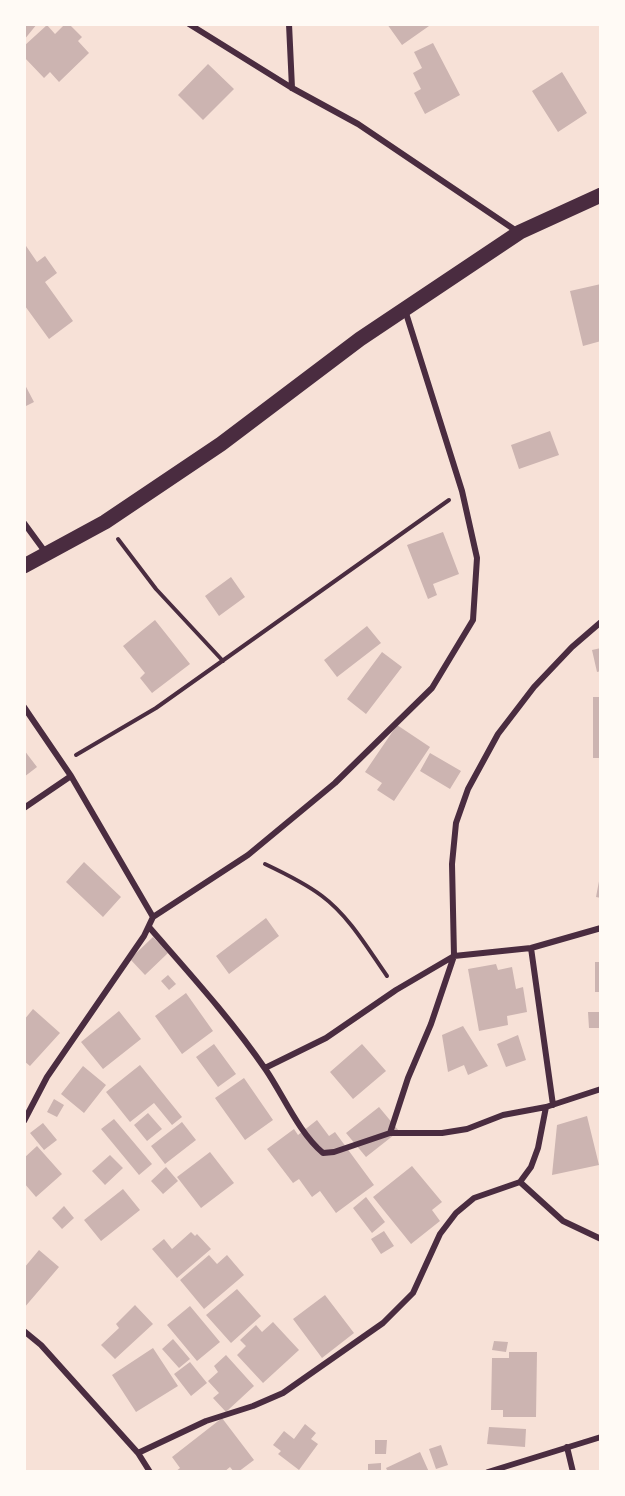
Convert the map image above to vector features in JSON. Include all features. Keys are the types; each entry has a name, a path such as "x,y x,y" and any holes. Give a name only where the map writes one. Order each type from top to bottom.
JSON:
{"main road":[{"path":"24,566 105,522 221,444 360,339 520,232 601,195"}],"street":[{"path":"189,24 292,88 358,123 520,232"},
{"path":"290,24 292,88"},
{"path":"24,1121 47,1077 149,927 153,917 248,855 335,783 432,688 473,620 477,558 462,491 404,310"},
{"path":"24,523 47,554"},
{"path":"390,1133 454,956 452,864 456,823 468,789 498,734 534,687 572,647 601,621"},
{"path":"24,707 71,776 153,917"},
{"path":"24,808 71,776"},
{"path":"149,927 209,996 265,1068 304,1130 323,1153 343,1149 390,1133 442,1133 467,1128 503,1115 549,1106 601,1089"},
{"path":"265,1068 326,1038 396,990 454,956 531,948 601,928"},
{"path":"138,1453 206,1421 253,1406 282,1393 317,1370 383,1323 413,1293 440,1234 456,1213 474,1198 520,1182 531,1167 549,1106 531,948"},
{"path":"520,1182 563,1221 601,1239"},
{"path":"24,1331 41,1345 138,1453 150,1472"},
{"path":"488,1472 601,1437"},
{"path":"567,1447 573,1472"}],"path":[{"path":"61,763 156,708 462,491"},
{"path":"105,522 156,589 223,661"},
{"path":"248,855 285,873 323,897 360,938 396,990"}],"building":[{"path":"24,24 37,24 24,40"},
{"path":"65,24 69,24 82,37 78,41 89,53 59,82 50,72 44,78 24,57 24,46 47,25 55,34"},
{"path":"387,24 428,24 429,26 402,45"},
{"path":"433,43 460,95 425,114 414,93 421,89 413,73 422,68 414,52"},
{"path":"208,64 234,89 203,120 178,95"},
{"path":"562,72 587,113 558,132 532,91"},
{"path":"24,243 37,262 45,256 57,273 45,282 73,321 49,339 24,306"},
{"path":"601,284 601,341 583,346 570,291"},
{"path":"24,383 34,402 24,407"},
{"path":"550,431 559,455 519,469 511,445"},
{"path":"443,532 459,574 433,584 437,595 428,599 407,545"},
{"path":"231,577 245,597 219,616 205,596"},
{"path":"155,620 190,664 152,693 140,678 145,673 123,646"},
{"path":"367,626 381,643 337,677 324,660"},
{"path":"601,648 601,671 597,672 592,650"},
{"path":"382,652 402,667 366,714 347,699"},
{"path":"593,697 601,697 601,758 593,758"},
{"path":"397,725 430,747 394,801 377,790 382,783 365,772"},
{"path":"24,750 37,767 24,777"},
{"path":"430,753 461,771 450,789 420,771"},
{"path":"84,862 121,897 103,917 66,882"},
{"path":"601,876 601,898 596,897"},
{"path":"266,918 279,936 229,974 216,956"},
{"path":"153,937 168,953 145,975 130,959"},
{"path":"595,962 601,962 601,992 595,992"},
{"path":"496,964 498,970 512,967 516,989 523,987 527,1012 507,1016 508,1025 479,1031 468,969"},
{"path":"168,975 176,984 169,990 161,981"},
{"path":"186,993 213,1031 182,1054 155,1016"},
{"path":"33,1009 60,1033 30,1066 24,1061 24,1020"},
{"path":"119,1011 141,1039 103,1069 81,1042"},
{"path":"588,1012 601,1012 601,1028 589,1028"},
{"path":"463,1026 488,1066 468,1075 464,1065 448,1072 442,1035"},
{"path":"518,1035 526,1060 506,1067 497,1044"},
{"path":"214,1044 236,1074 218,1087 196,1057"},
{"path":"362,1044 386,1071 353,1099 330,1072"},
{"path":"140,1065 182,1117 172,1125 154,1103 130,1122 106,1092"},
{"path":"83,1066 106,1085 84,1113 61,1094"},
{"path":"244,1078 273,1120 245,1140 215,1098"},
{"path":"54,1099 64,1105 57,1117 47,1112"},
{"path":"379,1107 399,1131 366,1157 346,1133"},
{"path":"148,1113 162,1129 147,1141 134,1125"},
{"path":"587,1116 599,1165 552,1175 557,1125"},
{"path":"114,1119 152,1164 139,1175 101,1129"},
{"path":"317,1120 329,1136 335,1132 374,1185 336,1213 320,1191 312,1197 299,1179 293,1183 267,1149 294,1129 298,1135"},
{"path":"182,1122 196,1140 165,1164 151,1146"},
{"path":"43,1123 57,1140 44,1150 30,1133"},
{"path":"37,1146 62,1174 36,1197 24,1183 24,1158"},
{"path":"210,1152 234,1183 201,1208 177,1177"},
{"path":"110,1155 123,1168 105,1185 92,1171"},
{"path":"412,1166 442,1202 432,1210 440,1221 411,1244 373,1197"},
{"path":"166,1167 178,1181 163,1194 151,1181"},
{"path":"123,1189 140,1210 101,1241 84,1220"},
{"path":"366,1197 385,1222 372,1233 353,1208"},
{"path":"64,1206 74,1218 62,1229 52,1218"},
{"path":"384,1231 394,1246 381,1254 371,1239"},
{"path":"191,1232 195,1236 197,1234 211,1249 177,1278 152,1249 164,1239 172,1249"},
{"path":"39,1250 59,1267 24,1308 24,1268"},
{"path":"209,1255 217,1264 227,1255 244,1275 204,1309 180,1280"},
{"path":"237,1289 261,1316 231,1343 206,1315"},
{"path":"325,1295 354,1333 322,1358 293,1319"},
{"path":"135,1305 153,1324 115,1359 101,1345 119,1328 116,1324"},
{"path":"190,1306 220,1342 197,1361 167,1325"},
{"path":"273,1322 299,1350 263,1383 237,1355 246,1346 240,1340 256,1325 262,1332"},
{"path":"173,1339 190,1359 179,1368 162,1349"},
{"path":"494,1341 508,1342 506,1352 492,1350"},
{"path":"153,1348 178,1386 136,1412 112,1375"},
{"path":"509,1352 537,1352 536,1417 503,1417 503,1410 491,1410 492,1358 509,1358"},
{"path":"226,1355 254,1386 226,1412 213,1398 219,1393 208,1381 218,1372 214,1366"},
{"path":"190,1362 207,1383 191,1396 174,1374"},
{"path":"222,1418 254,1460 238,1472 234,1472 230,1467 224,1472 175,1472 180,1468 172,1457"},
{"path":"305,1424 316,1433 311,1439 318,1444 299,1470 278,1454 281,1451 273,1445 284,1431 294,1439"},
{"path":"489,1427 526,1429 525,1447 487,1444"},
{"path":"375,1440 387,1440 386,1454 375,1454"},
{"path":"441,1445 448,1465 436,1469 429,1449"},
{"path":"420,1452 429,1472 388,1472 386,1468"},
{"path":"381,1463 381,1472 368,1472 368,1464"}]}
